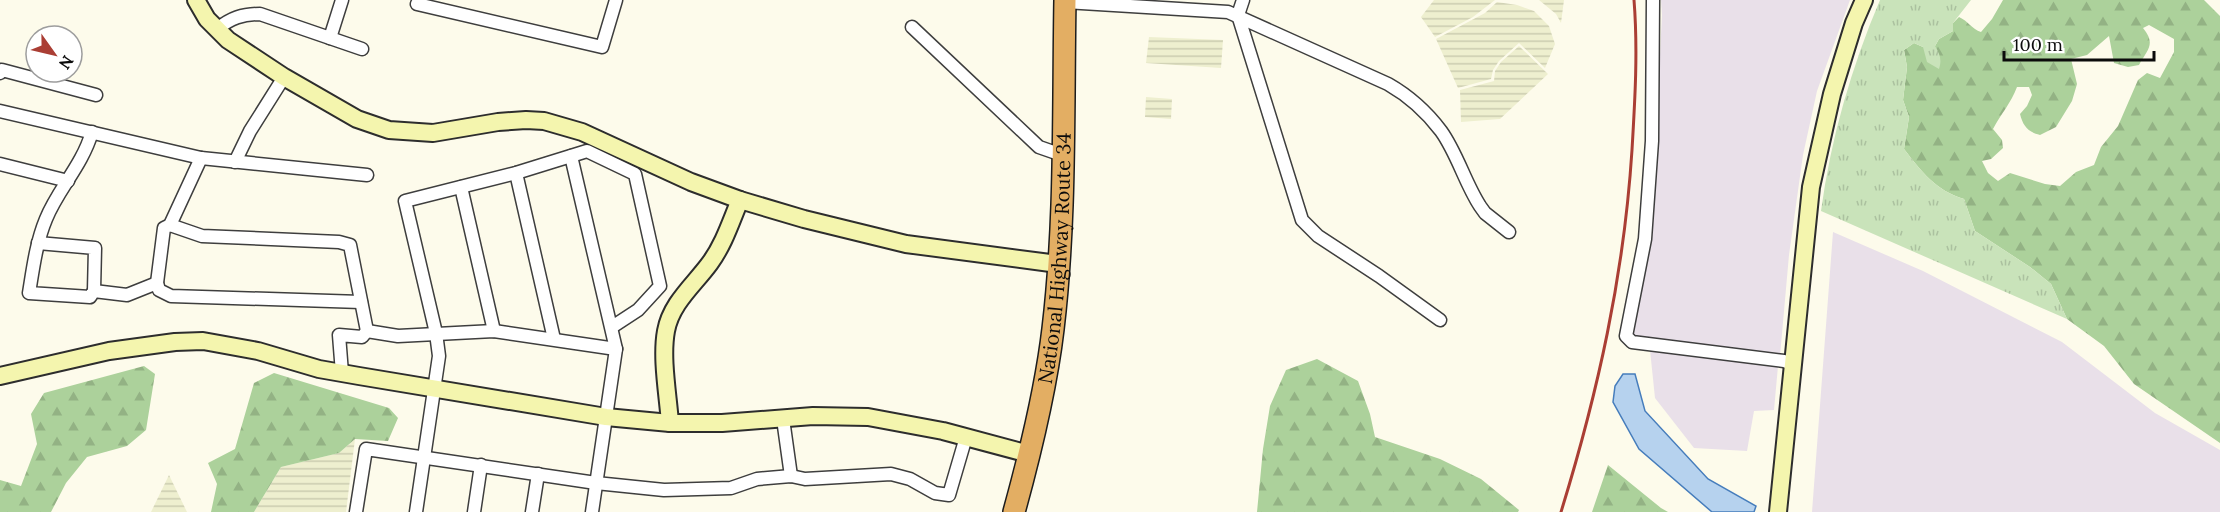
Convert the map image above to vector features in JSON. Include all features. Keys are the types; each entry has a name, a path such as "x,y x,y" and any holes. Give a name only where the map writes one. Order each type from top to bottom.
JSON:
{"highway":[{"name":"National Highway Route 34","path":"1014,512 1029,454 1053,330 1062,155 1065,1"}],"street":[{"path":"196,0 207,19 228,40 284,77 357,119 389,130 433,133 526,120 544,121 582,132 691,182 740,200 804,219 906,244 1058,264"},
{"path":"330,38 342,0"},
{"path":"419,0 417,4 602,46 616,0"},
{"path":"1243,0 1238,15 1302,220 1318,236 1380,276 1440,320"},
{"path":"1653,0 1652,141 1645,239 1626,336 1632,342 1784,361 1794,365"},
{"path":"1778,512 1811,187 1832,94 1854,23 1864,0"},
{"path":"1065,1 1218,10 1238,15 1388,84 1407,95 1424,110 1442,132 1480,207 1509,232"},
{"path":"217,29 238,16 260,14 362,49"},
{"path":"912,27 1040,147 1062,155"},
{"path":"0,73 2,70 96,95"},
{"path":"235,162 250,131 284,77"},
{"path":"0,111 201,159 367,175"},
{"path":"38,243 95,248 94,291 90,297 29,293 38,243 46,218 87,150 93,132"},
{"path":"416,512 439,356 436,333 405,201 516,173 586,151 635,174 660,285 639,310 612,327"},
{"path":"571,156 616,349 592,512"},
{"path":"201,159 170,225 164,228 157,283 159,290 171,296 361,302"},
{"path":"0,164 68,181"},
{"path":"516,173 554,339"},
{"path":"461,187 494,331"},
{"path":"670,423 665,351 666,331 672,312 710,262 724,239 740,200"},
{"path":"170,225 202,236 339,242 350,245 367,331"},
{"path":"94,291 127,295 157,283"},
{"path":"367,331 398,336 494,331 616,349"},
{"path":"342,373 339,335 362,337 367,331"},
{"path":"0,376 109,351 175,342 202,341 258,351 319,369 606,417 670,423 722,423 783,418 868,417 943,431 1029,454"},
{"path":"783,418 791,476"},
{"path":"356,512 366,449 630,488 706,490 731,488 757,479 791,476 805,479 891,474 910,479 935,493 949,495 966,437"},
{"path":"474,512 481,465"},
{"path":"532,512 538,474"}],"shaded area":[{"path":"1661,0 1850,0 1817,91 1803,155 1789,255 1780,356 1632,338 1651,235"},
{"path":"1833,232 1923,271 2062,342 2155,413 2220,450 2220,512 1812,512"},
{"path":"1650,350 1778,366 1774,410 1754,411 1747,451 1694,448 1655,398"}],"green space":[{"path":"1434,0 1495,0 1473,17 1435,37 1421,17"},
{"path":"1539,0 1564,0 1561,23 1556,14"},
{"path":"1880,0 1971,0 1953,23 1953,31 1939,39 1935,46 1940,57 1939,69 1927,62 1923,47 1914,43 1904,50 1907,67 1903,100 1909,117 1904,149 1923,173 1937,185 1964,199 1975,231 2030,267 2051,284 2067,319 1821,211 1830,157 1843,104"},
{"path":"2003,0 2204,0 2220,16 2220,443 2134,384 2104,346 2067,319 2051,284 2030,267 1975,231 1964,199 1937,185 1923,173 1904,149 1909,117 1903,100 1907,67 1904,50 1914,43 1923,47 1935,46 1939,39 1953,31 1953,23 1959,17 1981,32","holes":["2149,25 2174,39 2174,52 2160,78 2147,73 2138,80 2118,126 2101,147 2094,165 2076,172 2060,186 2045,184 2010,173 1998,181 1988,173 1982,161 1991,159 2003,148 2002,140 1993,129 2017,87 2029,87 2032,95 2020,114 2027,128 2040,135 2056,127 2072,101 2077,84 2071,59 2087,55 2109,36 2114,63 2128,67 2139,65 2150,43 2143,28"]},
{"path":"1497,2 1517,5 1534,11 1549,26 1555,44 1545,68 1519,43 1499,61 1493,70 1491,79 1458,88 1436,39 1485,13"},
{"path":"1149,37 1223,40 1221,68 1146,63"},
{"path":"1519,46 1548,74 1500,119 1461,122 1460,90 1494,81 1495,71 1501,62"},
{"path":"1146,97 1172,99 1171,119 1145,117"},
{"path":"1317,359 1358,381 1370,414 1375,437 1440,459 1481,479 1519,510 1518,512 1257,512 1270,406 1286,370"},
{"path":"144,366 155,374 146,430 127,446 87,457 66,483 51,512 0,512 0,480 21,486 37,444 31,414 44,393"},
{"path":"274,373 389,408 398,418 388,441 355,439 339,453 281,467 254,512 211,512 217,484 208,463 235,449 254,383"},
{"path":"355,439 346,512 254,512 281,467 339,453"},
{"path":"1608,465 1661,508 1668,512 1592,512"},
{"path":"169,475 187,512 151,512"}],"water":[{"path":"1623,374 1635,374 1645,411 1708,479 1756,506 1754,512 1712,512 1639,449 1613,402 1615,386"}],"railway":[{"path":"1561,512 1598,378 1623,242 1634,112 1636,56 1634,0"}]}
